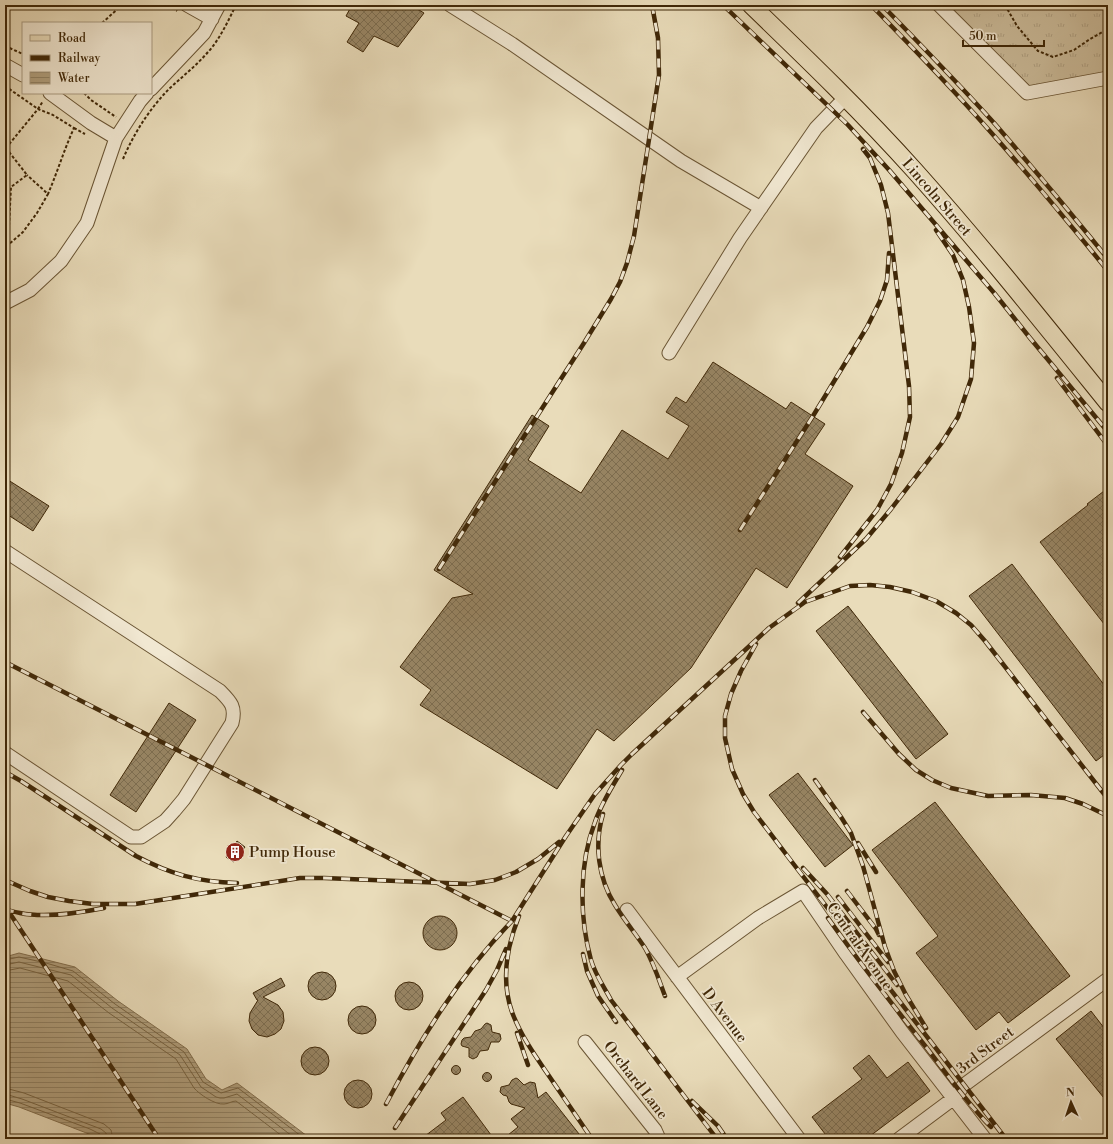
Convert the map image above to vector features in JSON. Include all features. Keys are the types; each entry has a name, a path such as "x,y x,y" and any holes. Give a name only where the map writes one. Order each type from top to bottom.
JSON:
{"main road":[{"name":"Lincoln Street","path":"751,5 846,97 914,169 993,261 1108,403"}],"street":[{"path":"187,5 212,19"},
{"path":"152,88 204,33 219,5"},
{"path":"450,5 512,44 681,161 761,208"},
{"path":"939,5 1027,92 1108,78"},
{"path":"5,65 22,74"},
{"path":"5,303 30,290 61,261 87,223 116,138 146,94"},
{"path":"47,96 116,138"},
{"path":"669,353 740,238 816,128 846,97"},
{"path":"5,551 220,691 233,707 234,715 232,723 184,799 165,820 141,837 131,837 5,753"},
{"name":"Central Avenue","path":"677,977 758,918 802,891 902,1032 954,1098 973,1125 986,1139"},
{"name":"D Avenue","path":"627,910 799,1139"},
{"name":"3rd Street","path":"899,1139 954,1098 964,1085 1108,979"},
{"name":"Orchard Lane","path":"586,1042 655,1130 659,1139"}],"path":[{"path":"103,22 122,5"},
{"path":"121,164 130,142 151,109 209,52 226,26 236,5"},
{"path":"1005,5 1017,26 1038,51 1053,57 1074,50 1108,29"},
{"path":"5,46 22,54"},
{"path":"5,86 38,109 53,115 74,128 48,194 37,213 23,232 8,245"},
{"path":"85,94 91,100 126,123"},
{"path":"47,96 5,149 27,175 48,194"},
{"path":"7,266 11,187 27,175"}],"green space":[{"path":"947,5 1108,5 1108,77 1032,92"}],"water":[{"path":"19,953 75,967 118,1001 187,1049 206,1079 222,1090 237,1083 311,1139 102,1139 5,1103 5,957"}],"building":[{"path":"352,5 411,5 424,13 398,47 374,36 363,52 347,42 359,23 346,16"},
{"path":"713,362 786,409 791,402 825,424 805,454 853,486 787,588 756,568 691,668 614,741 597,729 557,789 420,705 431,690 400,667 452,598 473,594 434,570 532,415 549,426 528,460 581,493 622,430 668,459 689,426 666,412 676,397 686,403"},
{"path":"5,478 49,506 33,531 5,513"},
{"path":"1108,488 1108,629 1040,542"},
{"path":"1012,564 1108,690 1108,752 1096,761 969,596"},
{"path":"848,606 948,734 916,759 816,631"},
{"path":"169,703 196,720 136,812 110,795"},
{"path":"798,773 853,845 825,867 769,795"},
{"path":"935,802 1070,976 1008,1023 999,1012 976,1030 916,953 938,936 872,850"},
{"name":"Pump House","path":"237,841 245,847 234,862 226,857"},
{"path":"443,916 452,921 456,926 456,940 452,945 447,949 437,950 433,949 424,940 423,930 424,926 433,917"},
{"path":"322,972 332,976 336,986 332,996 322,1000 312,996 308,986 312,976"},
{"path":"281,978 285,986 263,997 278,1005 283,1012 284,1021 281,1029 275,1034 267,1037 258,1035 252,1029 249,1021 250,1013 258,1000 253,993"},
{"path":"409,982 419,986 423,996 419,1006 409,1010 399,1006 395,996 399,986"},
{"path":"362,1006 372,1010 376,1020 372,1030 362,1034 352,1030 348,1020 352,1010"},
{"path":"1091,1011 1108,1033 1108,1103 1056,1039"},
{"path":"487,1023 491,1025 492,1032 500,1034 501,1039 499,1042 491,1042 488,1050 480,1051 477,1057 473,1059 469,1057 469,1048 462,1046 462,1040 464,1038 471,1037 475,1031 481,1029"},
{"path":"315,1047 325,1051 329,1061 325,1071 315,1075 305,1071 301,1061 305,1051"},
{"path":"869,1055 887,1078 908,1062 930,1091 866,1139 829,1139 812,1117 862,1079 853,1068"},
{"path":"456,1065 461,1070 456,1075 451,1070"},
{"path":"487,1072 492,1077 487,1082 482,1077"},
{"path":"516,1078 524,1085 530,1082 535,1083 538,1098 546,1092 583,1139 503,1139 518,1127 511,1119 525,1108 511,1104 507,1096 500,1092 501,1087 509,1085 512,1080"},
{"path":"358,1080 368,1084 372,1094 368,1104 358,1108 348,1104 344,1094 348,1084"},
{"path":"463,1097 494,1139 421,1139 446,1120 441,1113"}],"railway":[{"path":"439,569 584,343 620,282 634,236 659,75 658,38 652,5"},
{"path":"723,5 848,125 890,171 995,294 1108,432"},
{"path":"871,5 988,129 1049,199 1108,271"},
{"path":"882,5 995,124 1108,259"},
{"path":"840,557 877,510 891,484 902,453 910,417 909,386 888,213 881,185 870,158 863,149"},
{"path":"798,603 866,539 941,444 958,417 971,379 974,343 969,307 963,280 953,255 936,230"},
{"path":"740,530 813,416 867,327 880,301 887,280 889,253"},
{"path":"1057,378 1108,446"},
{"path":"5,662 512,921 566,836 595,794 632,754 769,628 805,602 850,586 870,585 890,587 912,592 936,601 956,613 971,625 1108,799"},
{"path":"756,644 741,671 731,694 725,716 725,738 732,769 743,794 754,812 792,862 1006,1139"},
{"path":"863,712 899,754 916,770 932,780 951,788 988,796 1031,795 1065,798 1083,804 1108,816"},
{"path":"622,770 597,815 586,855 582,890 584,926 591,960 597,975 611,1000 717,1139"},
{"path":"5,772 136,856 161,868 197,879 237,883"},
{"path":"815,780 851,833 863,866 885,947 894,971 906,995 926,1028"},
{"path":"603,814 600,825 598,849 601,872 605,884 615,905 645,948 654,966 665,996"},
{"path":"5,880 48,897 93,904 135,904 300,878 470,884 495,880 516,872 538,859 559,842"},
{"path":"858,843 876,872"},
{"path":"803,868 827,894 897,985"},
{"path":"847,891 879,935"},
{"path":"838,897 888,962"},
{"path":"5,906 159,1139"},
{"path":"5,909 30,914 51,915 104,908"},
{"path":"519,916 511,939 506,976 512,1012 532,1051 592,1139"},
{"path":"828,918 957,1088 991,1127"},
{"path":"386,1104 413,1055 443,1008 475,963 512,921"},
{"path":"395,1128 486,990 506,949"},
{"path":"583,954 587,971 598,996 616,1022"},
{"path":"517,1033 528,1065"},
{"path":"692,1101 718,1126 727,1139"}],"place":[{"name":"Pump House","path":"235,852"}]}
